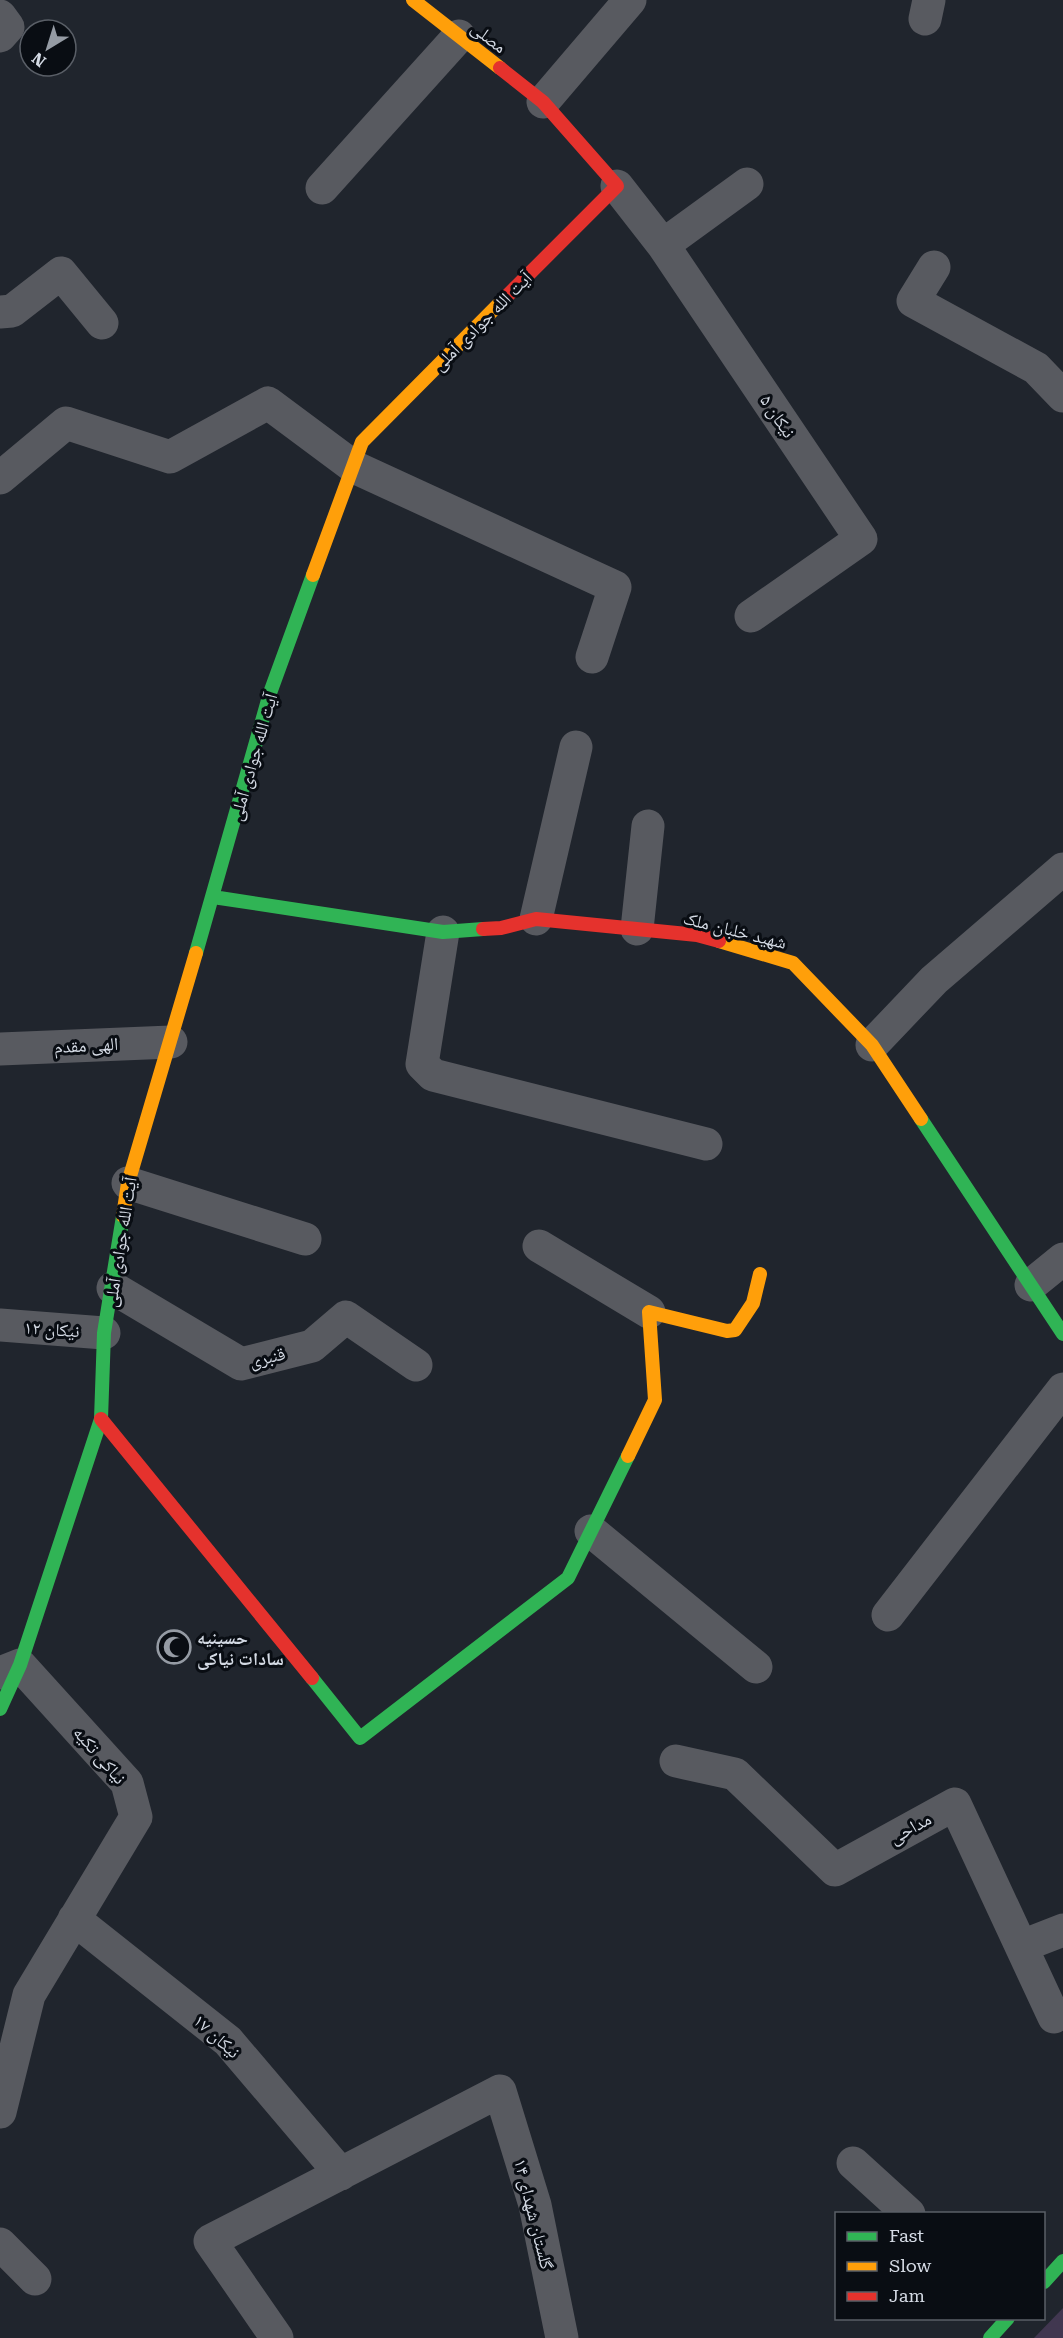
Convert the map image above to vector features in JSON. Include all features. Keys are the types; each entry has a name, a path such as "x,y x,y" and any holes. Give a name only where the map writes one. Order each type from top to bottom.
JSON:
{"street":[{"name":"مصلی","path":"413,0 543,102"},
{"path":"617,186 543,102 630,0"},
{"path":"0,16 8,27 0,36"},
{"path":"322,188 459,36"},
{"path":"663,245 747,184"},
{"name":"نیکان ۵","path":"617,186 663,245 861,539 751,616"},
{"name":"آیت الله جوادی آملی","path":"0,1709 10,1669 101,1419 104,1333 128,1183 171,1042 270,693 362,442 617,186"},
{"path":"934,267 913,301 1036,368 1063,396"},
{"path":"0,312 12,311 62,273 102,323"},
{"path":"0,478 66,423 170,458 268,403 354,467 615,587 592,657"},
{"path":"536,919 576,747"},
{"path":"637,929 648,826"},
{"path":"872,1045 934,980 1063,869"},
{"name":"شهید خلبان ملک","path":"213,897 443,932 501,928 536,919 697,935 793,963 872,1045 1063,1334"},
{"path":"443,932 422,1064 426,1070 444,1077 706,1144"},
{"name":"الهی مقدم","path":"0,1049 171,1042"},
{"path":"128,1183 305,1239"},
{"path":"539,1246 649,1312 727,1331 735,1330 753,1303 760,1274"},
{"path":"1031,1285 1063,1259"},
{"name":"قنبری","path":"113,1288 241,1364 312,1346 346,1317 416,1365"},
{"path":"101,1419 360,1738 568,1578 655,1400 649,1312"},
{"name":"نیکان ۱۲","path":"0,1325 104,1333"},
{"path":"888,1615 1063,1389"},
{"path":"591,1531 756,1667"},
{"name":"نیاکی تکیه","path":"0,2112 29,1995 136,1817 127,1783 10,1669"},
{"name":"مداحی","path":"676,1761 735,1774 835,1870 955,1804 1054,2017"},
{"name":"نیکان ۱۷","path":"74,1919 228,2041 341,2174"},
{"path":"1022,1946 1063,1930"},
{"name":"گلستان شهدای ۱۴","path":"341,2174 500,2091 535,2205 562,2338"},
{"path":"853,2163 907,2212"},
{"path":"277,2338 210,2241 341,2174"},
{"path":"0,2244 35,2278"},
{"path":"1045,2281 1063,2261"},
{"path":"990,2338 1007,2320"}],"shaded area":[{"path":"1063,2308 1063,2338 1034,2338"}],"traffic: fast":[{"path":"196,953 270,693 313,575"},
{"path":"213,897 443,932 483,929"},
{"path":"921,1119 1063,1334"},
{"path":"0,1709 20,1665 101,1419 104,1333 123,1216"},
{"path":"312,1678 360,1738 568,1578 628,1456"},
{"path":"1045,2281 1063,2261"},
{"path":"990,2338 1006,2320"}],"traffic: slow":[{"path":"413,0 500,68"},
{"path":"313,575 362,442 503,300"},
{"path":"719,941 793,963 872,1045 921,1119"},
{"path":"123,1216 128,1183 196,953"},
{"path":"628,1456 655,1400 649,1312 727,1331 735,1330 753,1303 760,1274"}],"traffic: jam":[{"path":"500,68 543,102 617,186 503,300"},
{"path":"483,929 501,928 536,919 697,935 719,941"},
{"path":"101,1419 312,1678"}],"place":[{"name":"حسینیه سادات نیاکی","path":"174,1647"}]}
